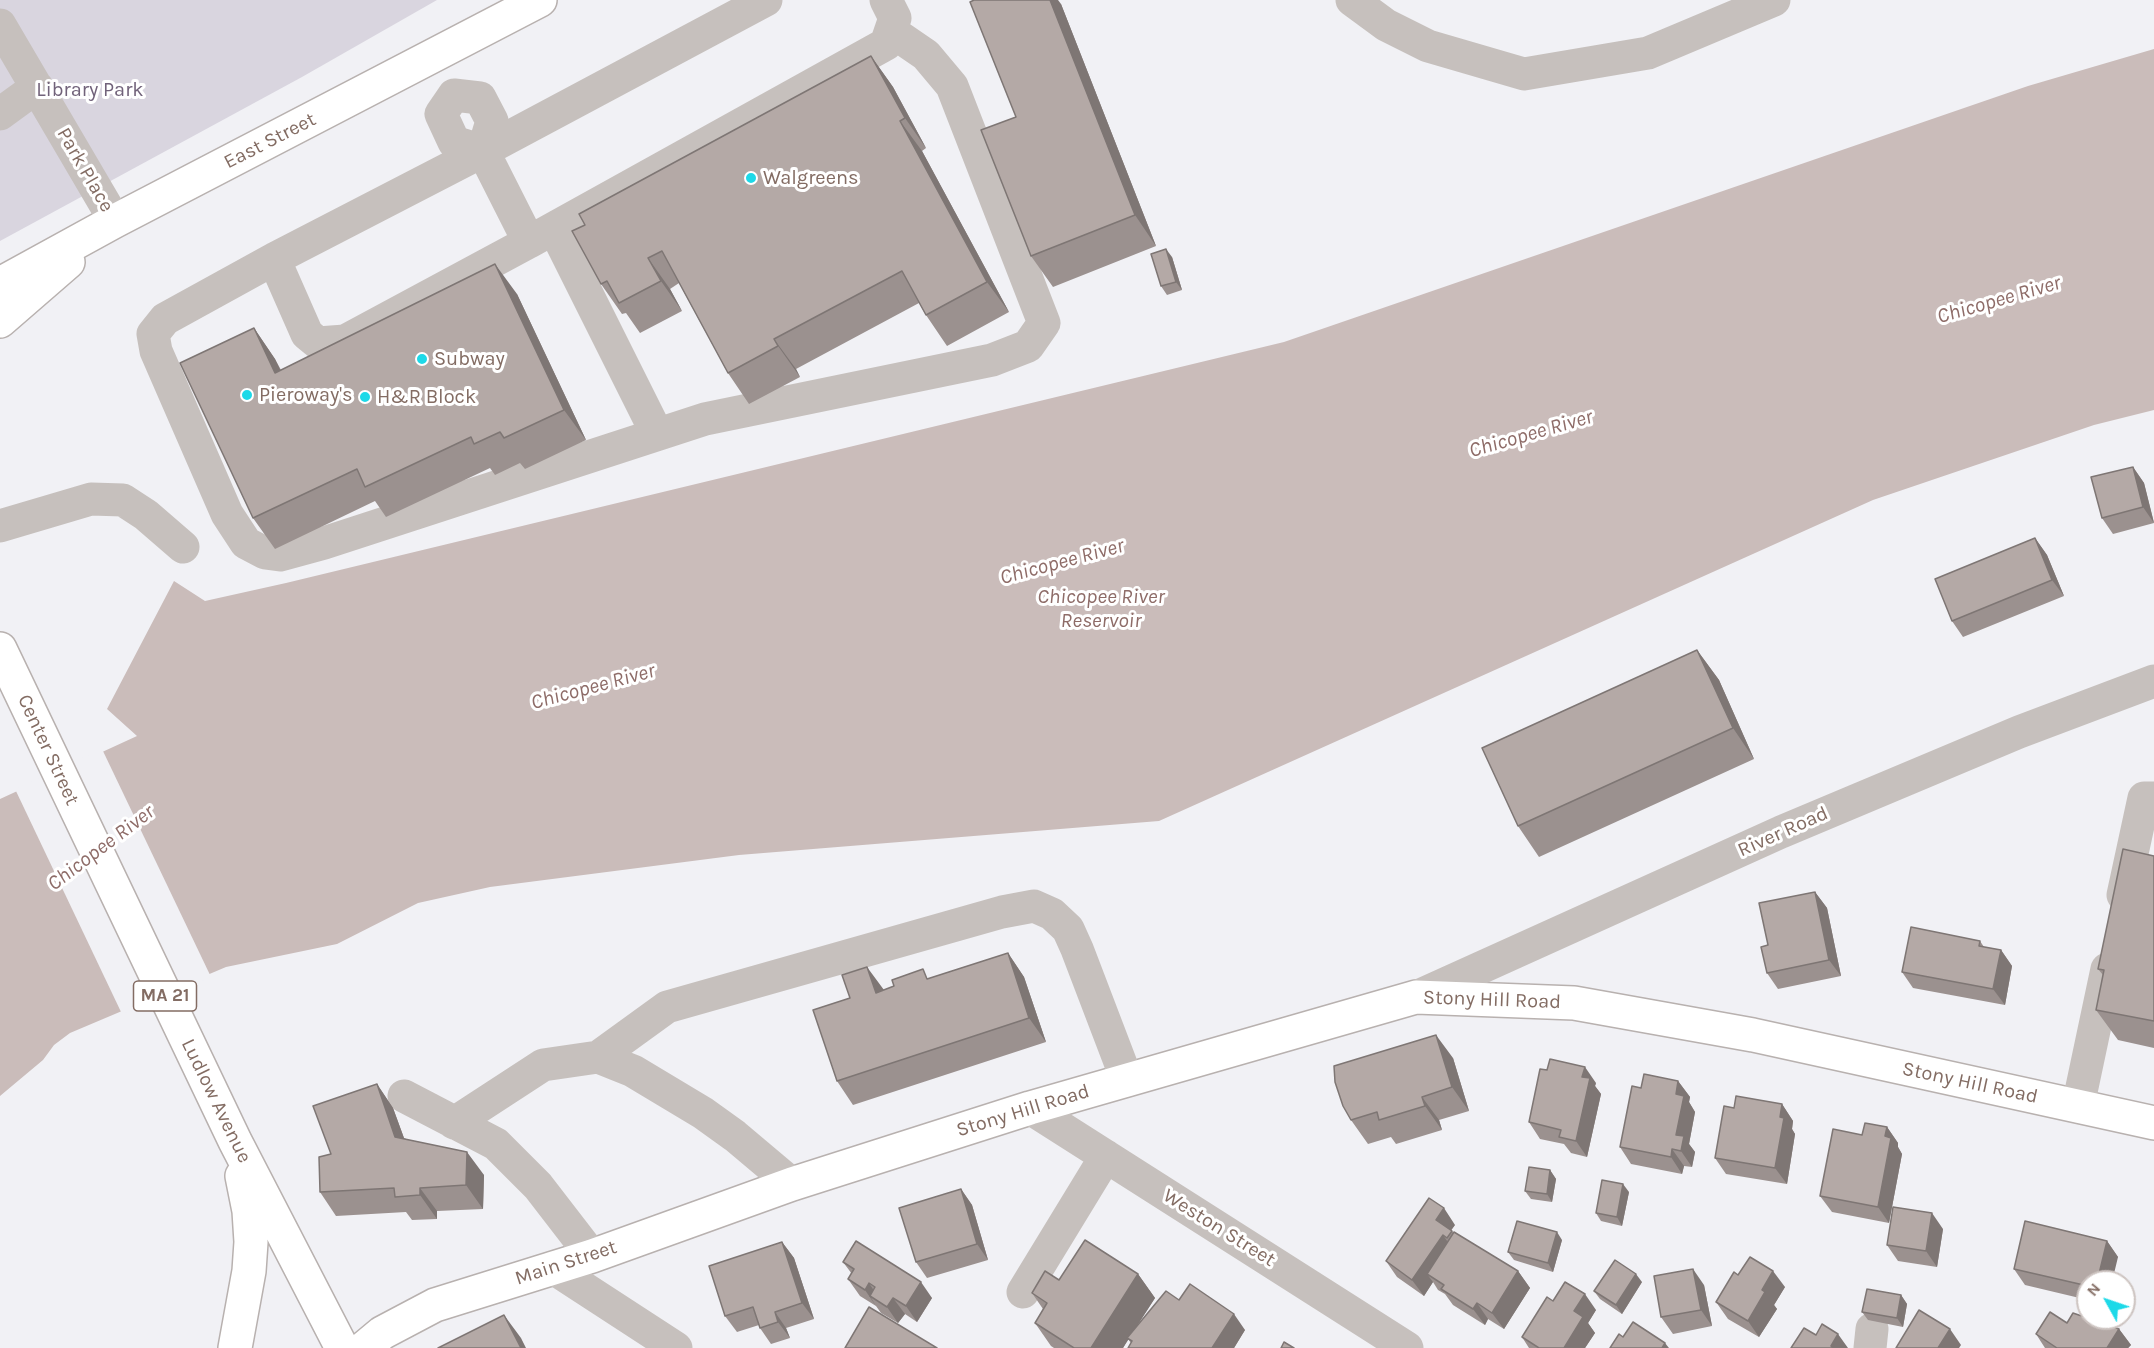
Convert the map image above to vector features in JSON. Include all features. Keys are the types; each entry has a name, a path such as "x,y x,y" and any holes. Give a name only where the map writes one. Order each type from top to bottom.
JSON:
{"main road":[{"name":"East Street","path":"0,284 115,221 540,0"},
{"path":"0,321 115,221"},
{"name":"Center Street","path":"0,649 95,851"},
{"name":"Ludlow Avenue","path":"95,851 235,1142 342,1348"},
{"name":"Stony Hill Road","path":"783,1187 1030,1108 1416,997 1574,1003 1753,1035 2154,1122"},
{"path":"235,1142 249,1211 250,1242 249,1271 235,1348"},
{"name":"Main Street","path":"364,1348 382,1333 435,1305 592,1256 783,1187"}],"street":[{"path":"766,0 274,259 165,319 153,334 156,351 227,514 246,543 265,553 280,555 324,543 705,419 992,360 1028,346 1044,323 952,86 889,15"},
{"path":"1352,0 1386,25 1428,46 1524,74 1648,53 1774,0"},
{"path":"274,259 307,334 318,343 345,341 542,235 886,44 889,15"},
{"name":"Park Place","path":"0,25 115,221"},
{"path":"433,56 454,94 441,114 454,142 483,151 542,235 657,434"},
{"path":"0,114 37,87"},
{"path":"0,526 91,500 123,500 146,515 183,547"},
{"name":"River Road","path":"1416,997 1781,832 2019,732 2154,681"},
{"path":"2078,1106 2144,798 2154,798"},
{"path":"454,1122 543,1065 598,1057 667,1007 990,915 1034,906 1052,914 1068,929 1127,1080"},
{"path":"598,1057 633,1071 703,1113 735,1136 783,1187"},
{"path":"404,1096 496,1144 538,1185 592,1256"},
{"name":"Weston Street","path":"1030,1108 1407,1348"},
{"path":"1023,1292 1106,1156"},
{"path":"553,1268 676,1348"}],"green space":[{"name":"Library Park","path":"0,0 437,0 302,77 0,241"}],"water":[{"name":"Chicopee River Reservoir","path":"2154,49 2154,410 2094,425 1873,500 1159,821 739,855 490,887 418,903 337,944 226,967 70,1033 54,1045 43,1060 0,1096 0,799 137,736 107,709 174,581 205,601 1284,342 2028,86"}],"pier":[{"path":"102,749 211,977 122,1014 15,789"}],"building":[{"path":"974,0 1050,0 1135,215 1031,256 981,130 1016,117 970,2"},
{"path":"871,56 905,118 900,121 987,282 926,315 902,271 774,339 778,346 728,373 662,251 648,258 661,281 619,303 607,281 601,284 572,231 585,225 579,214"},
{"path":"1166,249 1176,282 1161,286 1151,254"},
{"path":"495,264 564,410 504,438 500,432 474,444 471,437 365,487 357,469 253,518 180,363 254,328 275,373"},
{"path":"2133,467 2143,507 2102,518 2091,477"},
{"path":"2035,538 2052,580 1952,621 1935,579"},
{"path":"1697,650 1733,728 1518,826 1482,748"},
{"path":"2123,849 2154,856 2154,1021 2096,1010 2104,970 2098,969"},
{"path":"1815,892 1829,960 1767,973 1761,947 1768,945 1759,903"},
{"path":"1911,927 1980,941 1979,946 2001,950 1993,989 1902,972"},
{"path":"1008,953 1029,1018 837,1081 813,1010 850,998 842,975 867,967 876,993 894,986 892,980 923,969 927,979"},
{"path":"1436,1035 1452,1087 1422,1097 1425,1106 1379,1120 1377,1112 1351,1120 1343,1106 1335,1082 1334,1066"},
{"path":"1550,1059 1585,1067 1582,1077 1590,1078 1576,1141 1559,1137 1561,1130 1529,1122 1540,1069 1547,1070"},
{"path":"1644,1074 1678,1081 1676,1094 1684,1096 1676,1135 1684,1136 1681,1151 1672,1149 1671,1157 1620,1147 1632,1086 1641,1088"},
{"path":"377,1084 395,1137 467,1152 466,1185 420,1188 420,1195 395,1197 394,1188 320,1192 319,1157 331,1154 313,1106"},
{"path":"1736,1096 1782,1104 1780,1117 1784,1118 1775,1168 1715,1158 1724,1106 1734,1108"},
{"path":"1865,1123 1887,1127 1885,1136 1891,1138 1878,1207 1820,1196 1833,1129 1862,1135"},
{"path":"1529,1167 1550,1170 1547,1194 1525,1191"},
{"path":"1602,1180 1623,1184 1617,1217 1596,1213"},
{"path":"961,1189 977,1244 916,1262 899,1208"},
{"path":"1429,1198 1444,1208 1436,1220 1452,1231 1447,1238 1443,1235 1412,1280 1386,1261"},
{"path":"1893,1207 1932,1213 1926,1251 1887,1245"},
{"path":"1517,1221 1557,1232 1548,1263 1508,1252"},
{"path":"2025,1221 2107,1241 2100,1270 2076,1270 2076,1283 2014,1269"},
{"path":"1454,1232 1518,1271 1492,1313 1477,1303 1473,1309 1441,1289 1444,1285 1427,1274"},
{"path":"1085,1240 1138,1274 1091,1348 1074,1348 1035,1323 1047,1303 1032,1293 1045,1271 1059,1280"},
{"path":"856,1241 921,1282 906,1306 893,1298 887,1307 870,1296 875,1287 869,1283 865,1290 848,1279 854,1269 843,1262"},
{"path":"782,1242 802,1303 775,1312 778,1322 760,1328 753,1307 725,1316 709,1266"},
{"path":"1750,1257 1773,1271 1762,1290 1765,1292 1748,1321 1716,1302 1734,1272 1738,1275"},
{"path":"1615,1260 1636,1274 1616,1305 1594,1291"},
{"path":"1693,1269 1701,1310 1661,1317 1654,1276"},
{"path":"1565,1282 1585,1294 1574,1311 1583,1317 1564,1348 1539,1348 1522,1337 1547,1297 1553,1301"},
{"path":"1190,1284 1234,1314 1212,1348 1128,1348 1132,1341 1127,1338 1166,1291 1179,1300"},
{"path":"1867,1289 1901,1295 1897,1318 1862,1312"},
{"path":"869,1307 937,1348 845,1348"},
{"path":"1919,1310 1950,1329 1938,1348 1896,1348"},
{"path":"2050,1312 2067,1323 2073,1313 2076,1314 2076,1330 2118,1330 2107,1348 2057,1348 2036,1334"},
{"path":"504,1315 521,1348 438,1348"},
{"path":"1633,1322 1665,1343 1662,1348 1610,1348 1619,1334 1623,1337"},
{"path":"1822,1324 1838,1334 1831,1346 1835,1348 1791,1348 1804,1328 1816,1335"},
{"path":"1284,1342 1294,1348 1281,1348"}],"place":[{"name":"Walgreens","path":"751,178"},
{"name":"Subway","path":"422,359"},
{"name":"Pieroway's","path":"247,395"},
{"name":"H&R Block","path":"365,397"}],"water label":[{"name":"Chicopee River","path":"1999,300"},
{"name":"Chicopee River","path":"1531,434"},
{"name":"Chicopee River","path":"1062,562"},
{"name":"Chicopee River","path":"593,687"},
{"name":"Chicopee River","path":"101,848"}]}
